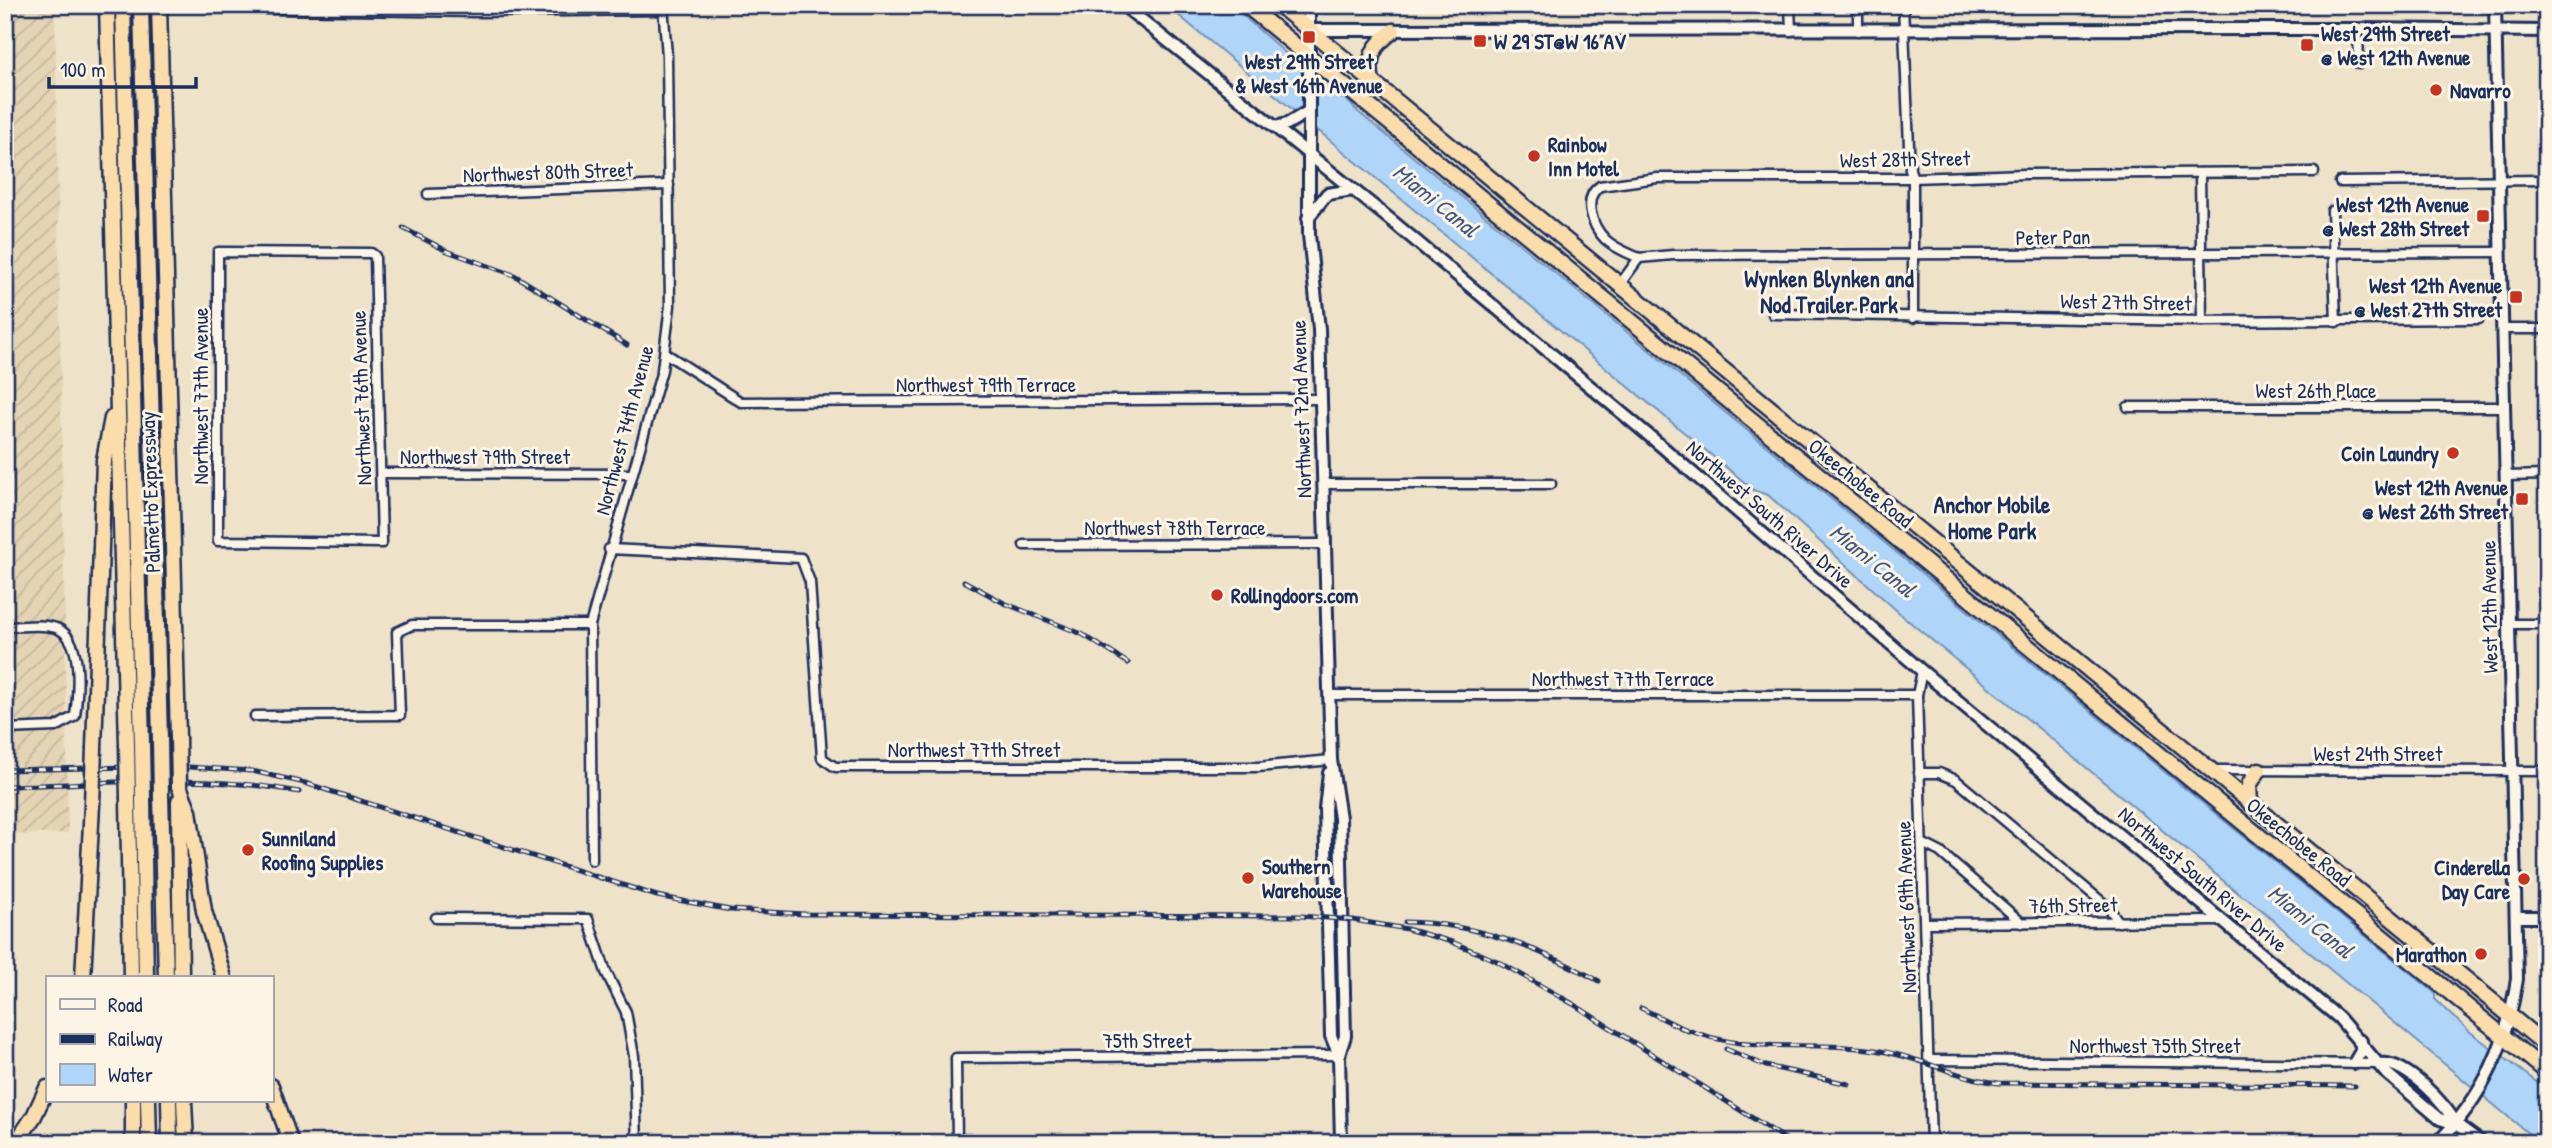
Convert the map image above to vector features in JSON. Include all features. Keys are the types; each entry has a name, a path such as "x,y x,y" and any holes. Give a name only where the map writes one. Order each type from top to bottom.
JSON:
{"highway":[{"name":"Palmetto Expressway","path":"107,5 117,393 134,745 128,799 131,976"},
{"path":"123,5 134,745 143,798 146,976"},
{"name":"Palmetto Expressway","path":"159,5 180,792 180,976"},
{"name":"Okeechobee Road","path":"1246,5 2162,757 2503,1045 2547,1072"},
{"name":"Okeechobee Road","path":"1279,5 2547,1046"},
{"path":"141,6 166,976"},
{"path":"1372,82 1372,51 1393,31"},
{"path":"83,976 104,460 117,393"},
{"path":"2162,757 2193,768 2210,770"},
{"path":"2250,803 2249,785 2259,770"},
{"path":"180,792 188,811 201,898 223,976"},
{"path":"16,1143 34,1116 46,1090"},
{"path":"273,1091 291,1143"},
{"path":"133,1102 133,1143"},
{"path":"148,1102 149,1143"},
{"path":"169,1102 170,1143"},
{"path":"184,1102 186,1143"},
{"path":"28,1143 34,1116"},
{"path":"287,1127 303,1143"}],"street":[{"name":"Northwest South River Drive","path":"1123,5 1353,190 1654,440 1922,671 2339,1018 2381,1064 2385,1072 2440,1119 2456,1124 2482,1143"},
{"name":"Northwest 72nd Avenue","path":"1309,5 1308,218 1321,399 1324,484 1331,760 1325,808 1328,952 1331,1036 1339,1055 1340,1143"},
{"path":"1790,5 1791,31"},
{"path":"1858,5 1858,32"},
{"path":"1903,5 1913,178 1913,318"},
{"name":"West 12th Avenue","path":"2437,1143 2467,1108 2503,1045 2517,979 2495,5"},
{"path":"220,8 663,8"},
{"name":"Northwest 74th Avenue","path":"592,860 590,625 665,354 670,306 667,55 663,8"},
{"path":"1309,30 1858,32 2358,29 2547,32"},
{"path":"2358,29 2359,64"},
{"path":"1275,127 1289,124 1309,111"},
{"name":"West 28th Street","path":"1639,258 1606,240 1592,215 1593,192 1600,186 1657,178 1913,178 2025,174 2314,172"},
{"path":"2200,173 2202,321"},
{"path":"2340,182 2547,180"},
{"name":"Northwest 80th Street","path":"428,194 669,186"},
{"path":"1308,218 1327,194 1353,190"},
{"path":"2332,211 2336,322"},
{"name":"Northwest 77th Avenue","path":"371,253 218,252 218,541 382,543"},
{"name":"Peter Pan","path":"1639,258 2501,252"},
{"name":"Northwest 76th Avenue","path":"371,253 375,256 382,543"},
{"path":"1620,284 1639,258"},
{"name":"West 27th Street","path":"1773,314 2336,322 2479,319"},
{"path":"2503,329 2547,329"},
{"name":"Northwest 79th Terrace","path":"665,354 741,402 1321,399"},
{"name":"West 26th Place","path":"2128,407 2504,407"},
{"name":"Northwest 79th Street","path":"382,473 631,474"},
{"path":"2506,476 2547,475"},
{"path":"1324,484 1551,484"},
{"name":"Northwest 78th Terrace","path":"1024,545 1325,544"},
{"name":"Northwest 77th Street","path":"610,549 801,558 810,583 822,758 835,767 1258,767 1331,760"},
{"path":"2509,624 2547,624"},
{"path":"255,716 400,715 397,632 412,625 590,625"},
{"path":"5,627 54,628 69,638 74,651 76,706 75,716 60,726 5,729"},
{"name":"Northwest 69th Avenue","path":"1922,671 1917,695 1931,1143"},
{"name":"Northwest 77th Terrace","path":"1329,695 1917,695"},
{"name":"West 24th Street","path":"2210,770 2547,771"},
{"path":"1919,774 1939,773 1956,780 2108,907 2119,922"},
{"path":"1922,843 1940,852 2022,923"},
{"path":"2515,916 2547,917"},
{"path":"436,918 588,919 606,972 626,1012 632,1041 637,1143"},
{"name":"76th Street","path":"1925,923 2222,921"},
{"path":"2354,1063 2361,1051 2361,1041"},
{"name":"75th Street","path":"957,1143 956,1058 1339,1055"},
{"name":"Northwest 75th Street","path":"1929,1060 2381,1064"}],"shaded area":[{"path":"5,5 55,5 68,833 5,835"}],"water":[{"name":"Miami Canal","path":"1166,5 1231,5 1334,96 1346,99 1357,111 2435,993 2435,999 2469,1031 2547,1090 2547,1143 2540,1143 2303,947 2255,904 1905,618 1768,495 1755,491"}],"railway":[{"path":"403,228 447,251 514,275 627,345"},
{"path":"964,581 1004,603 1082,634 1128,663"},
{"path":"5,770 173,766 252,771 305,783 657,896 730,910 805,914 1301,916 1353,920 1407,929 1452,942 1497,961 1573,1004 1792,1143"},
{"path":"5,786 189,781 263,786 299,792"},
{"path":"1405,922 1457,927 1506,939 1599,981"},
{"path":"1641,1008 1688,1031"},
{"path":"1680,1027 1706,1036 1755,1045 1875,1050 1968,1077 1999,1083 2355,1086"},
{"path":"1726,1049 1766,1066 1849,1084"}],"place":[{"name":"West 29th Street & West 16th Avenue","path":"1309,37"},
{"name":"W 29 ST@W 16 AV","path":"1480,41"},
{"name":"West 29th Street @ West 12th Avenue","path":"2307,45"},
{"name":"Navarro","path":"2436,90"},
{"name":"Rainbow Inn Motel","path":"1534,156"},
{"name":"West 12th Avenue @ West 28th Street","path":"2483,216"},
{"name":"West 12th Avenue @ West 27th Street","path":"2516,297"},
{"name":"Coin Laundry","path":"2453,453"},
{"name":"West 12th Avenue @ West 26th Street","path":"2522,499"},
{"name":"Rollingdoors.com","path":"1217,595"},
{"name":"Sunniland Roofing Supplies","path":"248,850"},
{"name":"Southern Warehouse","path":"1248,878"},
{"name":"Cinderella Day Care","path":"2524,879"},
{"name":"Marathon","path":"2481,954"}],"district":[{"name":"Wynken Blynken and Nod Trailer Park","path":"1829,291"},
{"name":"Anchor Mobile Home Park","path":"1992,517"}]}
